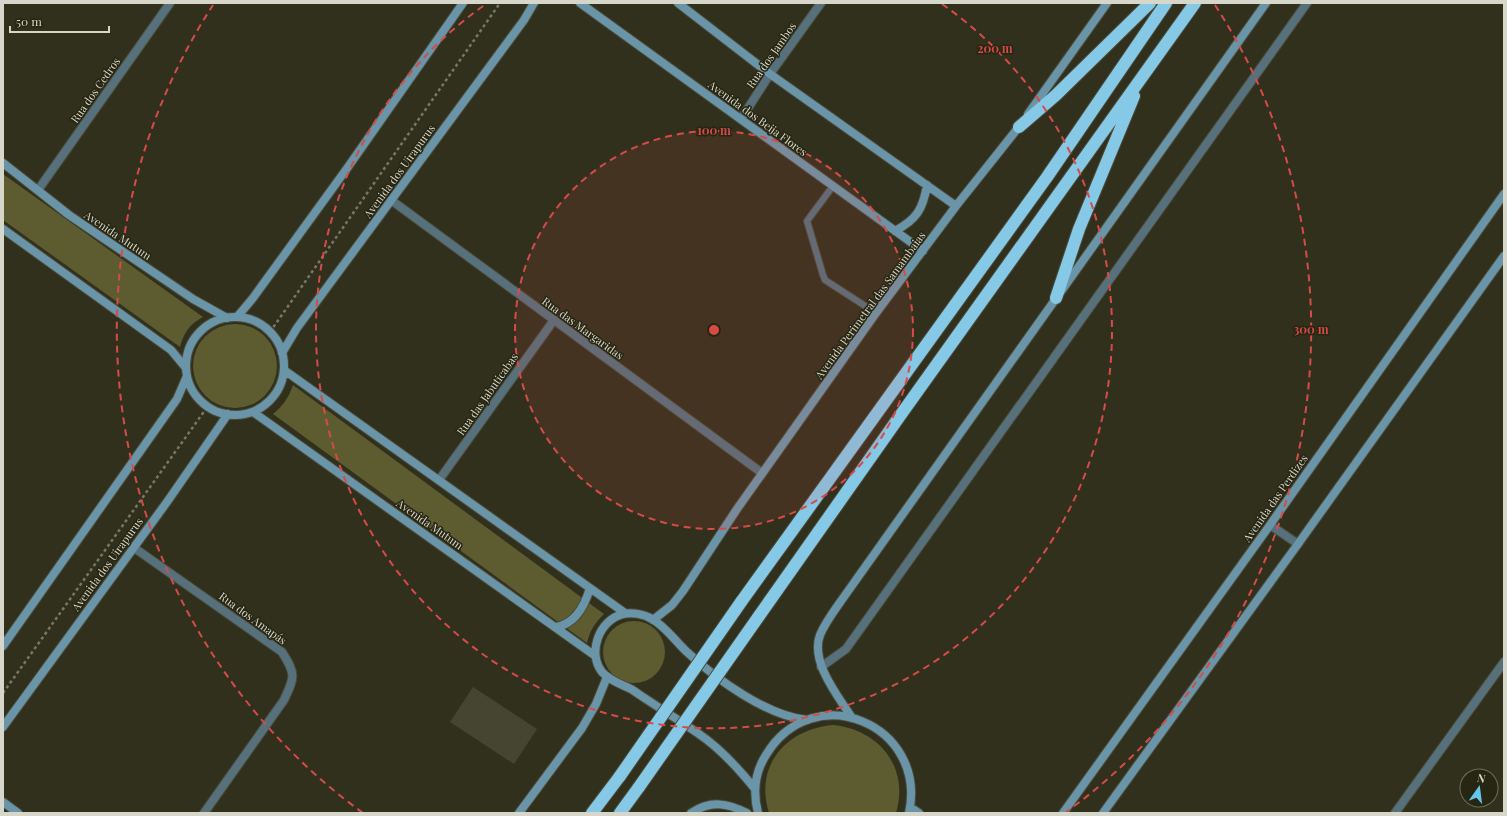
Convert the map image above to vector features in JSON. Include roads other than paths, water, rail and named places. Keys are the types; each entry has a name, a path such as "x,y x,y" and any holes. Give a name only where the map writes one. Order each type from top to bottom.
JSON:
{"highway":[{"path":"1019,127 1056,95 1150,3"},
{"path":"592,813 620,776 741,602 1047,177 1166,3"},
{"path":"620,813 902,413 1195,3"},
{"path":"1056,298 1079,229 1143,75"}],"street":[{"name":"Rua dos Cedros","path":"38,190 170,3"},
{"path":"237,317 253,298 344,173 463,3"},
{"name":"Avenida dos Uirapurus","path":"282,353 297,328 524,20 534,3"},
{"name":"Avenida dos Beija Flores","path":"580,3 923,251"},
{"path":"678,3 770,74 956,206"},
{"name":"Rua dos Jambos","path":"740,119 821,3"},
{"name":"Avenida Perimetral das Samambaias","path":"653,620 672,606 676,601 762,473 876,313 956,206 1019,127 1107,3"},
{"path":"852,718 831,686 821,667 818,642 820,636 841,601 1266,3"},
{"path":"821,667 846,650 1307,3"},
{"name":"Avenida Mutum","path":"3,162 69,215 193,299 227,318"},
{"path":"895,231 908,224 918,213 925,200 927,185"},
{"name":"Avenida das Perdizes","path":"1063,813 1270,525 1504,194"},
{"name":"Rua das Margaridas","path":"391,200 762,473"},
{"path":"3,646 177,399 186,372 187,354 192,340 202,330 213,322 227,318 237,317 249,319 260,324 270,332 278,342 282,353 284,370 281,383 274,395 265,405 253,412 240,415 228,414 214,410 201,402 192,390 186,372 172,350 4,232"},
{"path":"1103,813 1504,256"},
{"name":"Rua das Jabuticabas","path":"439,480 554,320"},
{"path":"284,370 625,613"},
{"name":"Avenida Mutum","path":"253,412 594,654"},
{"name":"Avenida dos Uirapurus","path":"3,727 134,547 228,414"},
{"path":"1270,525 1298,544"},
{"name":"Rua dos Amapás","path":"134,547 282,652 292,667 292,682 284,700 204,813"},
{"path":"556,627 567,624 579,612 584,606 590,588"},
{"path":"755,789 734,764 700,735 632,690 615,683 607,677 602,671 594,654 597,639 601,631 616,616 625,613 643,615 659,623 695,660 714,675 756,702 794,718 807,720"},
{"path":"1395,813 1504,662"},
{"path":"518,813 582,728 596,704 607,677"},
{"path":"758,813 755,789 760,767 771,747 781,735 793,726 807,720 829,716 852,718 867,722 880,730 891,741 900,753 907,767 911,781 912,797 910,810 919,813"},
{"path":"3,802 18,813"},
{"path":"691,813 699,808 712,804 725,804 732,810 747,813"}],"lane":[{"path":"832,186 808,221 822,274 825,280 876,313"}]}
